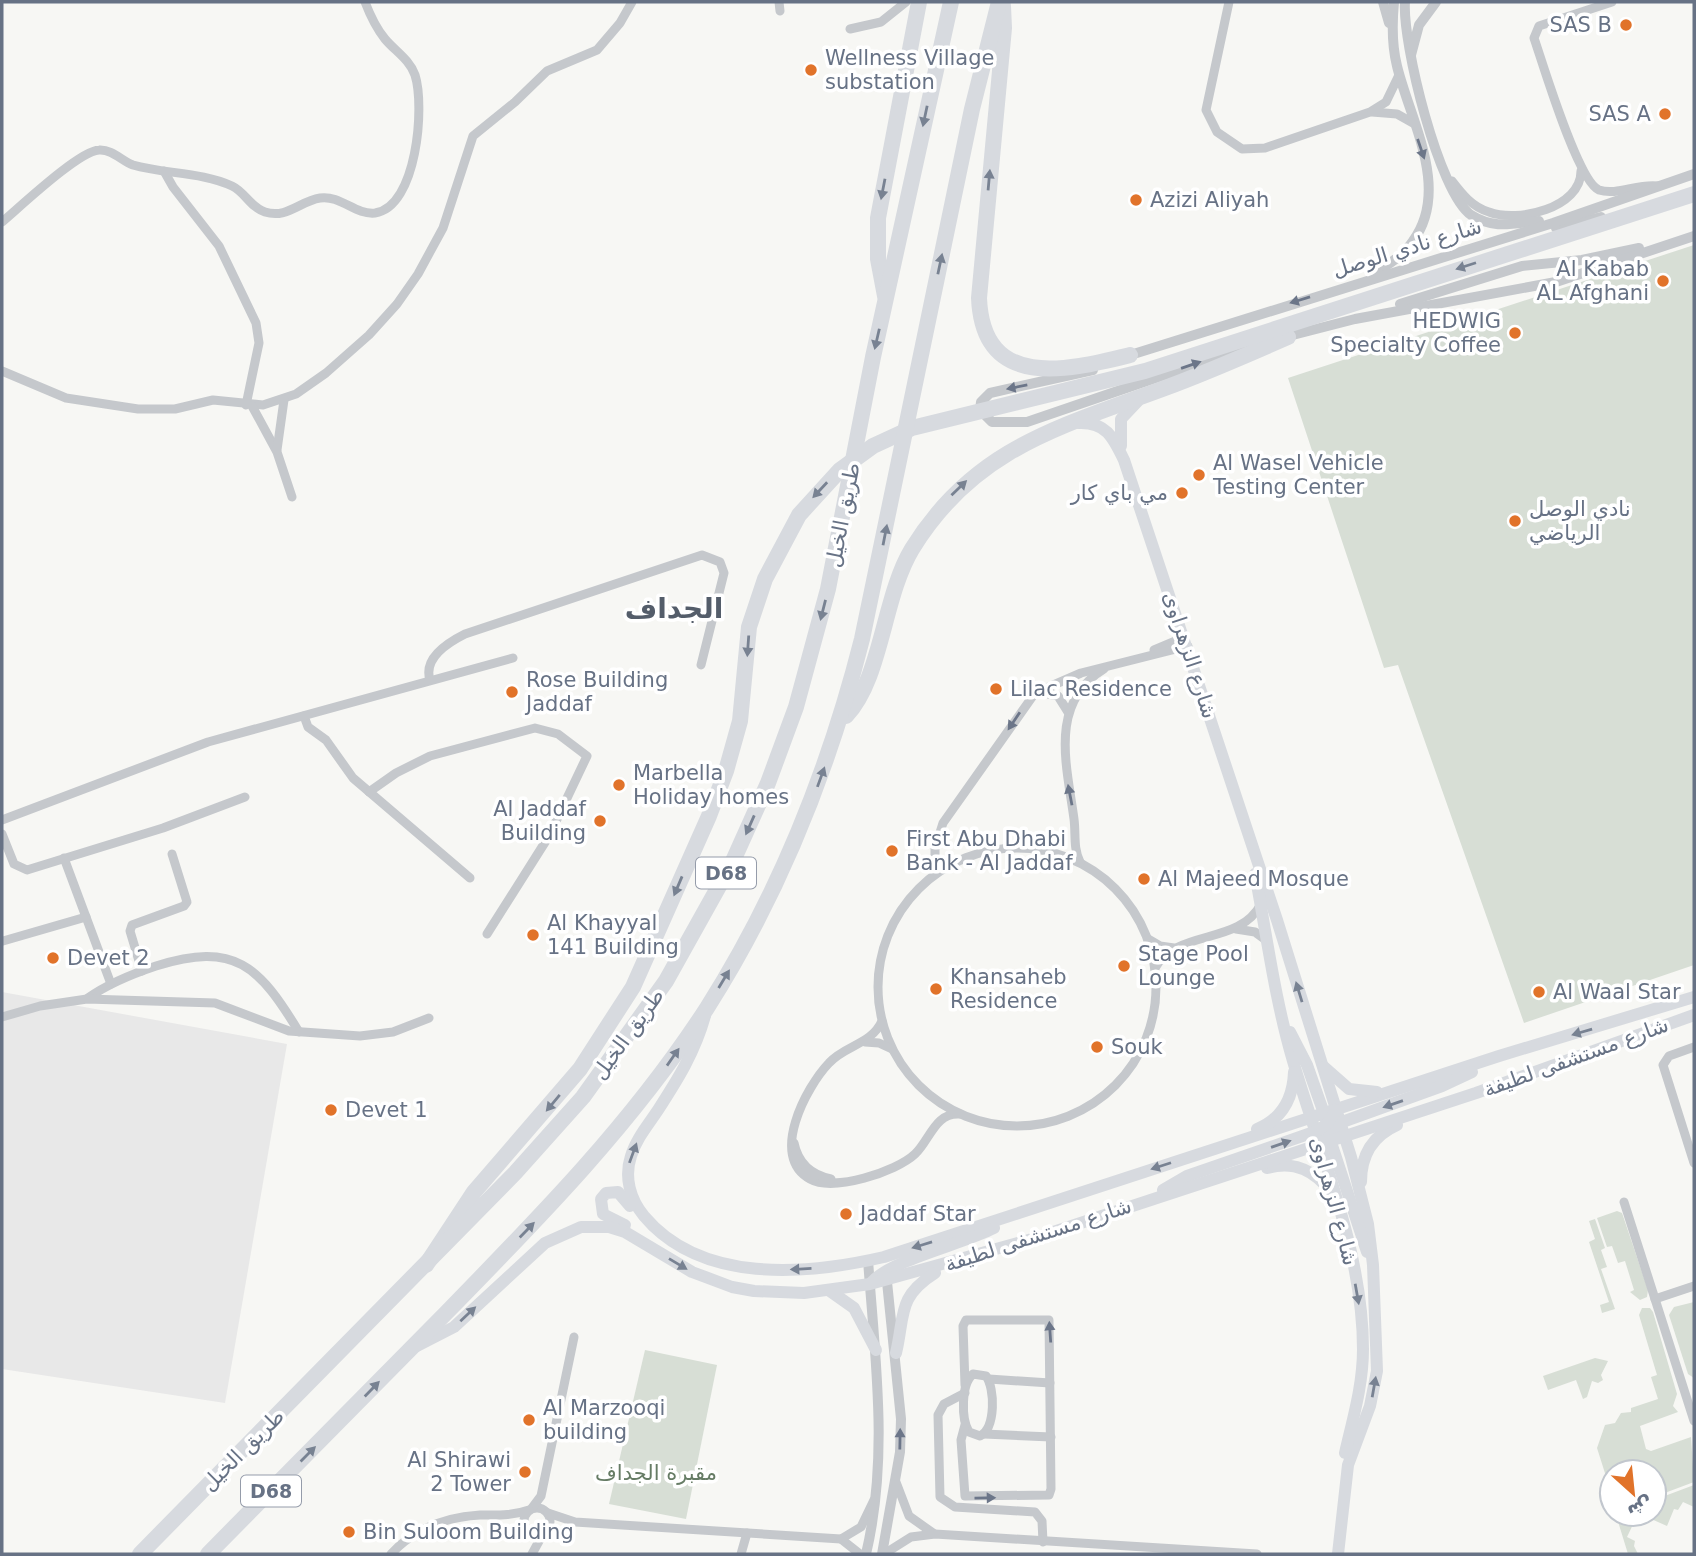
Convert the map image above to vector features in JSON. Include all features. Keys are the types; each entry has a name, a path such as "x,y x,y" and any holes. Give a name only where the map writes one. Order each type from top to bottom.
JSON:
{"highway":[{"path":"886,300 878,259 878,218 919,2"},
{"name":"طريق الخيل","path":"140,1554 515,1173 611,1059 666,981 735,857 773,770 813,649 828,589 886,300 951,2"},
{"path":"1000,2 1004,28 979,298 983,323 1003,353 1023,365 1041,370 1078,368 1130,355"},
{"name":"D68","path":"208,1554 546,1210 620,1127 706,1009 780,876 813,799 841,720 872,598 967,136 1000,2"},
{"path":"426,1265 474,1192 580,1069 620,1010 644,965 718,796 740,721 753,612 772,562 799,515 840,470 893,435 936,420 1145,371 1688,196"},
{"path":"841,720 862,694 902,570 929,523 959,488 986,465 1058,426 1168,387 1288,337"}],"main road":[{"name":"شارع الزهراوى","path":"1124,460 1119,431 1124,414 1137,402 1168,387"},
{"name":"شارع الزهراوى","path":"1058,426 1085,423 1099,425 1112,436 1124,460 1186,642 1252,852 1277,920 1318,1057 1338,1203 1359,1302 1363,1349 1360,1390 1338,1495 1336,1554"},
{"name":"شارع الزهراوى","path":"1252,852 1265,940 1294,1063 1361,1193 1373,1265 1376,1379 1370,1406 1346,1472 1336,1554"},
{"name":"شارع مستشفى لطيفة","path":"706,1009 689,1062 630,1157 628,1184 638,1209 661,1234 706,1257 759,1269 801,1270 868,1261 886,1269 946,1265 1236,1171 1328,1128 1397,1090 1694,997"},
{"name":"شارع مستشفى لطيفة","path":"410,1349 454,1327 536,1249 566,1231 581,1227 609,1227 655,1248 692,1272 732,1287 779,1293 830,1291 870,1284 886,1269 1025,1211 1226,1145 1424,1111 1694,1015"},
{"path":"1284,1024 1307,1065 1359,1234 1373,1265"},
{"path":"1152,1199 1186,1176 1442,1086 1499,1056"},
{"path":"1318,1057 1331,1076 1349,1089 1366,1093 1397,1090"},
{"path":"1226,1145 1239,1135 1264,1126 1281,1114 1293,1086 1294,1063"},
{"path":"1361,1193 1362,1163 1374,1141 1424,1111"},
{"path":"1236,1171 1253,1172 1283,1165 1299,1167 1325,1183 1338,1203"},
{"path":"655,1248 639,1233 603,1214 600,1207 603,1196 610,1191 621,1193 638,1217 661,1234"},
{"path":"896,1353 906,1300 922,1281 946,1265"},
{"path":"830,1291 854,1308 876,1350"},
{"name":"شارع الزهراوى","path":"1344,1554 1353,1451"}],"street":[{"path":"2,222 92,151 104,149 132,164 230,185 257,208 273,214 290,211 321,198 338,199 369,213 382,211 392,204 405,188 410,175 417,121 417,81 409,63 379,31 365,2"},
{"path":"2,371 44,391 111,407 176,409 219,400 249,406 284,400 337,364 397,304 439,236 473,136 516,102 547,71 597,50 620,23 632,2"},
{"path":"850,29 881,22 906,2"},
{"path":"1228,2 1206,102 1208,118 1217,132 1242,149 1257,150 1370,112 1386,102 1399,75"},
{"path":"1364,281 1404,252 1425,219 1429,177 1399,75 1393,36 1383,2"},
{"path":"1393,36 1394,2"},
{"path":"1405,2 1410,65 1456,200 1480,220 1505,226 1536,221 1552,223"},
{"path":"1410,65 1419,25 1436,2"},
{"path":"1612,2 1544,24 1534,33 1581,169 1591,185 1601,190 1637,185 1658,186"},
{"path":"1370,112 1388,112 1413,123"},
{"path":"1443,167 1462,194 1475,206 1508,216 1526,214 1571,196 1579,186 1581,169"},
{"path":"164,171 173,187 219,246 257,323 259,343 249,406 277,452 292,497"},
{"name":"شارع نادي الوصل","path":"1288,337 1233,351 1027,422 992,422 980,410 981,402 990,393 1082,373 1130,355 1552,223 1694,174"},
{"path":"1425,262 1688,196"},
{"path":"1288,337 1382,314 1540,286 1694,236"},
{"path":"1382,314 1401,303 1522,266 1662,246"},
{"path":"277,452 284,400"},
{"path":"430,680 428,671 432,660 465,634 702,555 720,562 724,573 701,665"},
{"path":"936,874 935,848 943,823 1035,693 1069,676 1112,666 1186,642"},
{"path":"2,820 208,742 513,658"},
{"path":"1068,712 1088,681 1112,666"},
{"path":"1035,693 1054,694 1062,700 1068,712 1065,767 1076,852 1080,862"},
{"path":"304,716 308,727 323,737 345,770 470,878"},
{"path":"369,792 396,773 430,757 535,728 558,734 587,755 549,836 487,934"},
{"path":"2,834 14,864 27,870 163,828 245,797"},
{"path":"1009,848 1048,851 1080,862 1119,891 1133,909 1148,939 1155,968 1155,1007 1143,1046 1121,1079 1101,1097 1067,1116 1027,1125 1000,1125 961,1114 934,1099 907,1073 892,1049 881,1021 877,985 886,940 901,910 936,874 970,856 1009,848"},
{"path":"142,971 130,932 132,925 187,902 172,854"},
{"path":"64,858 111,984"},
{"path":"1148,939 1160,946 1174,948 1234,929 1247,922 1261,904"},
{"path":"3,942 86,917"},
{"path":"1234,929 1255,932 1265,940"},
{"path":"1155,968 1174,948"},
{"path":"87,999 111,984 142,971 204,954 233,961 268,986 299,1032"},
{"path":"2,1017 48,1005 87,999 215,1003 239,1010 274,1026 299,1032 371,1035 405,1028 429,1018"},
{"path":"866,1042 881,1021"},
{"path":"892,1049 879,1042 866,1042 839,1055 824,1069 792,1132 789,1149 802,1174 828,1184 853,1180 905,1162 922,1146 937,1124 950,1115 961,1114"},
{"path":"1694,1047 1669,1056 1663,1065 1694,1163"},
{"path":"934,1099 938,1108 937,1124"},
{"path":"1624,1202 1694,1421"},
{"path":"866,1554 875,1499 879,1425 868,1261"},
{"path":"883,1554 896,1482 901,1419 886,1269"},
{"path":"1655,1299 1694,1286"},
{"path":"966,1320 1049,1320 1050,1383 1049,1495 967,1497 962,1490 961,1440 965,1425 963,1326 966,1320"},
{"path":"531,1554 524,1517 539,1501 542,1491 574,1336"},
{"path":"1042,1542 1042,1521 1035,1512 956,1507 940,1497 937,1420 939,1411 965,1389 973,1374 982,1374 989,1379 1050,1383"},
{"path":"984,1434 991,1425 989,1379"},
{"path":"948,1402 965,1410"},
{"path":"965,1425 972,1434 1051,1437"},
{"path":"896,1482 909,1516 916,1524 935,1534"},
{"path":"531,1554 550,1524 542,1491"},
{"path":"391,1554 411,1536 446,1521 483,1515 502,1516 530,1509 575,1522 841,1539 861,1527 875,1499"},
{"path":"502,1516 537,1534 575,1522"},
{"path":"741,1554 747,1533"},
{"path":"883,1554 911,1537 935,1534 1257,1554"},
{"path":"841,1539 860,1554"}],"shaded area":[{"path":"2,992 287,1044 225,1403 2,1369"}],"green space":[{"name":"نادي الوصل الرياضي","path":"1694,245 1694,965 1524,1023 1398,665 1384,668 1288,378"},
{"path":"1617,1211 1622,1213 1648,1290 1647,1297 1640,1300 1630,1292 1634,1290 1625,1261 1618,1263 1612,1246 1607,1247 1597,1218"},
{"path":"1595,1219 1605,1248 1601,1250 1607,1267 1601,1269 1615,1309 1602,1313 1600,1305 1609,1302 1589,1242 1595,1239 1589,1221"},
{"path":"1694,1302 1694,1378 1688,1374 1669,1315 1674,1307"},
{"path":"1642,1308 1650,1308 1653,1312 1677,1394 1673,1406 1678,1412 1640,1426 1646,1449 1651,1451 1691,1437 1694,1482 1668,1492 1668,1458 1600,1458 1597,1448 1605,1425 1615,1423 1621,1413 1631,1412 1631,1408 1658,1399 1651,1377 1657,1375 1639,1315"},
{"name":"مقبرة الجداف","path":"645,1350 717,1365 686,1519 609,1504"},
{"path":"1595,1358 1608,1361 1601,1375 1603,1380 1598,1383 1592,1381 1587,1397 1583,1399 1576,1380 1548,1390 1543,1376"},
{"path":"1694,1485 1694,1507 1683,1502 1678,1510 1674,1509 1668,1524 1668,1495"},
{"path":"1620,1528 1631,1528 1627,1537 1635,1541 1638,1554 1628,1554"}],"place":[{"name":"SAS B","path":"1626,25"},
{"name":"Wellness Village substation","path":"811,70"},
{"name":"SAS A","path":"1665,114"},
{"name":"Azizi Aliyah","path":"1136,200"},
{"name":"Al Kabab AL Afghani","path":"1663,281"},
{"name":"HEDWIG Specialty Coffee","path":"1515,333"},
{"name":"Al Wasel Vehicle Testing Center","path":"1199,475"},
{"name":"مي باي كار","path":"1182,493"},
{"name":"نادي الوصل الرياضي","path":"1515,521"},
{"name":"Lilac Residence","path":"996,689"},
{"name":"Rose Building Jaddaf","path":"512,692"},
{"name":"Marbella Holiday homes","path":"619,785"},
{"name":"Al Jaddaf Building","path":"600,821"},
{"name":"First Abu Dhabi Bank - Al Jaddaf","path":"892,851"},
{"name":"Al Majeed Mosque","path":"1144,879"},
{"name":"Al Khayyal 141 Building","path":"533,935"},
{"name":"Devet 2","path":"53,958"},
{"name":"Stage Pool Lounge","path":"1124,966"},
{"name":"Khansaheb Residence","path":"936,989"},
{"name":"Al Waal Star","path":"1539,992"},
{"name":"Souk","path":"1097,1047"},
{"name":"Devet 1","path":"331,1110"},
{"name":"Jaddaf Star","path":"846,1214"},
{"name":"Al Marzooqi building","path":"529,1420"},
{"name":"Al Shirawi 2 Tower","path":"525,1472"},
{"name":"Bin Suloom Building","path":"349,1532"}],"district":[{"name":"الجداف","path":"674,608"}]}
